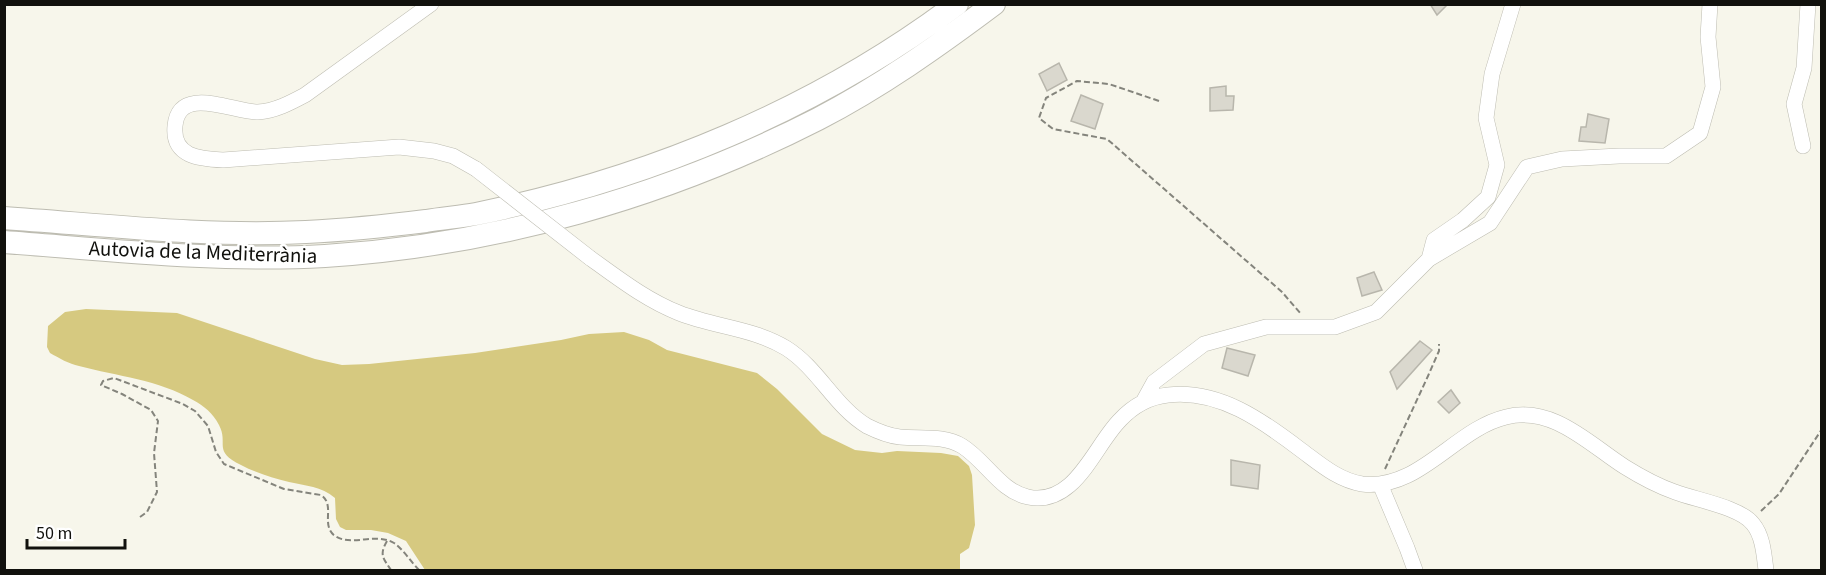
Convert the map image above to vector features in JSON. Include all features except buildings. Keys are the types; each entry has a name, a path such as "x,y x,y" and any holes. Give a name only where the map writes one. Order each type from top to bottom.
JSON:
{"highway":[{"name":"Autovia de la Mediterrània","path":"4,218 201,233 293,232 381,227 475,214 585,187 677,157 761,121 836,84 957,4"},
{"name":"Autovia de la Mediterrània","path":"4,242 169,255 324,256 397,249 508,230 585,212 745,154 820,118 933,49 994,4"}],"street":[{"path":"431,4 305,95 289,104 258,112 206,102 192,103 184,108 175,126 179,147 186,153 210,160 399,147 453,156 476,169 590,258 656,303 699,320 745,331 785,347 799,358 849,411 868,426 899,437 915,436 954,442 972,453 1006,486 1016,493 1029,497 1042,498 1054,494 1076,480 1117,422 1143,402 1157,396 1193,394 1219,400 1272,429 1332,473 1349,481 1365,484 1380,484 1407,476 1491,422 1507,416 1524,415 1540,417 1570,429 1626,468 1663,488 1733,510 1754,525 1763,549 1766,570"},
{"path":"1429,259 1434,240 1463,220 1488,197 1497,165 1486,118 1492,74 1513,4"},
{"path":"1143,402 1154,381 1204,344 1266,327 1335,327 1376,312 1429,259 1490,223 1527,167 1562,159 1666,156 1700,133 1713,87 1708,37 1710,4"},
{"path":"1803,146 1794,104 1804,68 1808,4"},
{"path":"1380,484 1415,570"}],"path":[{"path":"1159,101 1109,84 1077,81 1046,98 1039,118 1053,129 1107,139 1282,292 1313,327"},
{"path":"1380,484 1387,463 1439,351 1439,344"},
{"path":"141,517 147,512 157,492 154,453 158,421 152,410 101,386 103,381 109,378 183,404 195,411 208,426 216,452 224,464 285,489 321,495 325,498 329,510 327,526 332,534 347,540 381,538 387,540 396,544 418,570"},
{"path":"1749,521 1779,494 1821,429"},
{"path":"387,540 382,556 391,570"}],"shaded area":[{"path":"86,309 177,313 315,359 342,365 475,353 589,334 624,332 649,340 667,350 757,373 777,389 822,434 855,450 882,453 897,451 941,453 958,456 969,466 972,475 975,525 969,548 960,554 960,570 425,570 406,541 388,533 346,530 340,527 336,519 335,498 330,494 313,487 265,475 232,460 224,451 222,432 217,421 197,402 180,393 138,379 75,365 50,353 47,347 48,326 65,312"}]}
